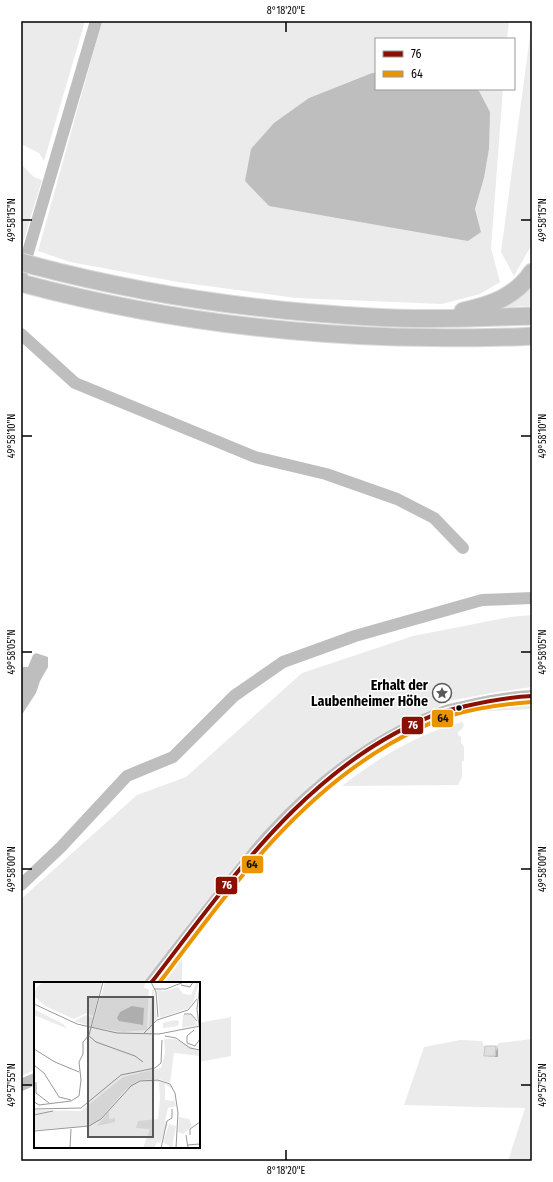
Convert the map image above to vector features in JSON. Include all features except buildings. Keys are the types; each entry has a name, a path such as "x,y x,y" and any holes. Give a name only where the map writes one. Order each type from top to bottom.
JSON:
{"highway":[{"path":"28,264 94,281 166,294 245,306 302,312 373,317 434,318 532,316"},
{"path":"434,318 482,307 504,298 523,284 532,272"},
{"path":"24,282 111,305 174,316 293,331 368,336 440,338 532,336"}],"street":[{"path":"24,282 96,21"},
{"path":"21,334 75,383 255,457 326,474 397,499 434,518 463,548"},
{"path":"21,885 61,847 127,776 173,757 234,696 283,662 355,636 482,600 532,598"},
{"path":"152,982 197,923 270,835 312,793 334,774 363,753 422,720 445,711 493,700 532,696"},
{"path":"21,1085 34,1078"}],"shaded area":[{"path":"21,21 85,21 44,161 39,153 21,144"},
{"path":"102,21 509,21 507,38 375,38 375,73 309,98 481,232 475,209 484,178 489,149 479,91 477,90 503,90 491,248 500,282 480,294 442,304 296,298 178,282 70,262 38,251"},
{"path":"532,21 532,244 514,276 501,252"},
{"path":"372,73 375,73 375,90 479,91 490,112 489,149 484,178 475,209 481,232 468,241 269,206 245,181 251,149 274,123 309,98"},
{"path":"21,164 34,177 42,180 22,246"},
{"path":"532,279 532,306 494,308"},
{"path":"532,615 532,687 443,702 437,708 315,782 147,982 34,982 34,1070 21,1076 21,899 137,795 186,777 302,673 413,636 510,617"},
{"path":"36,653 48,657 48,667 40,681 36,693 21,716 21,667 28,667 33,655"},
{"path":"532,701 532,709 473,712 517,702"},
{"path":"458,714 458,717 437,724 396,743 357,767 297,816 277,836 252,865 280,830 352,765 408,731 442,718"},
{"path":"462,722 464,725 458,732 458,735 461,737 461,743 464,747 464,760 462,762 462,777 458,785 342,786 384,757 414,740 445,727"},
{"path":"182,959 182,982 165,982"},
{"path":"231,1017 231,1056 200,1062 200,1023"},
{"path":"532,1039 532,1161 508,1161 525,1108 404,1105 424,1047 460,1040 482,1041 484,1046 496,1046 499,1043"}],"transit line":[{"name":"76","path":"152,982 245,863 279,825 316,790 355,758 398,732 445,711 491,701 532,696"},
{"name":"64","path":"160,982 209,917 262,852 321,794 353,768 395,741 441,719 459,713 500,705 532,702"}],"place":[{"name":"Erhalt der Laubenheimer Höhe","path":"442,693"}]}
